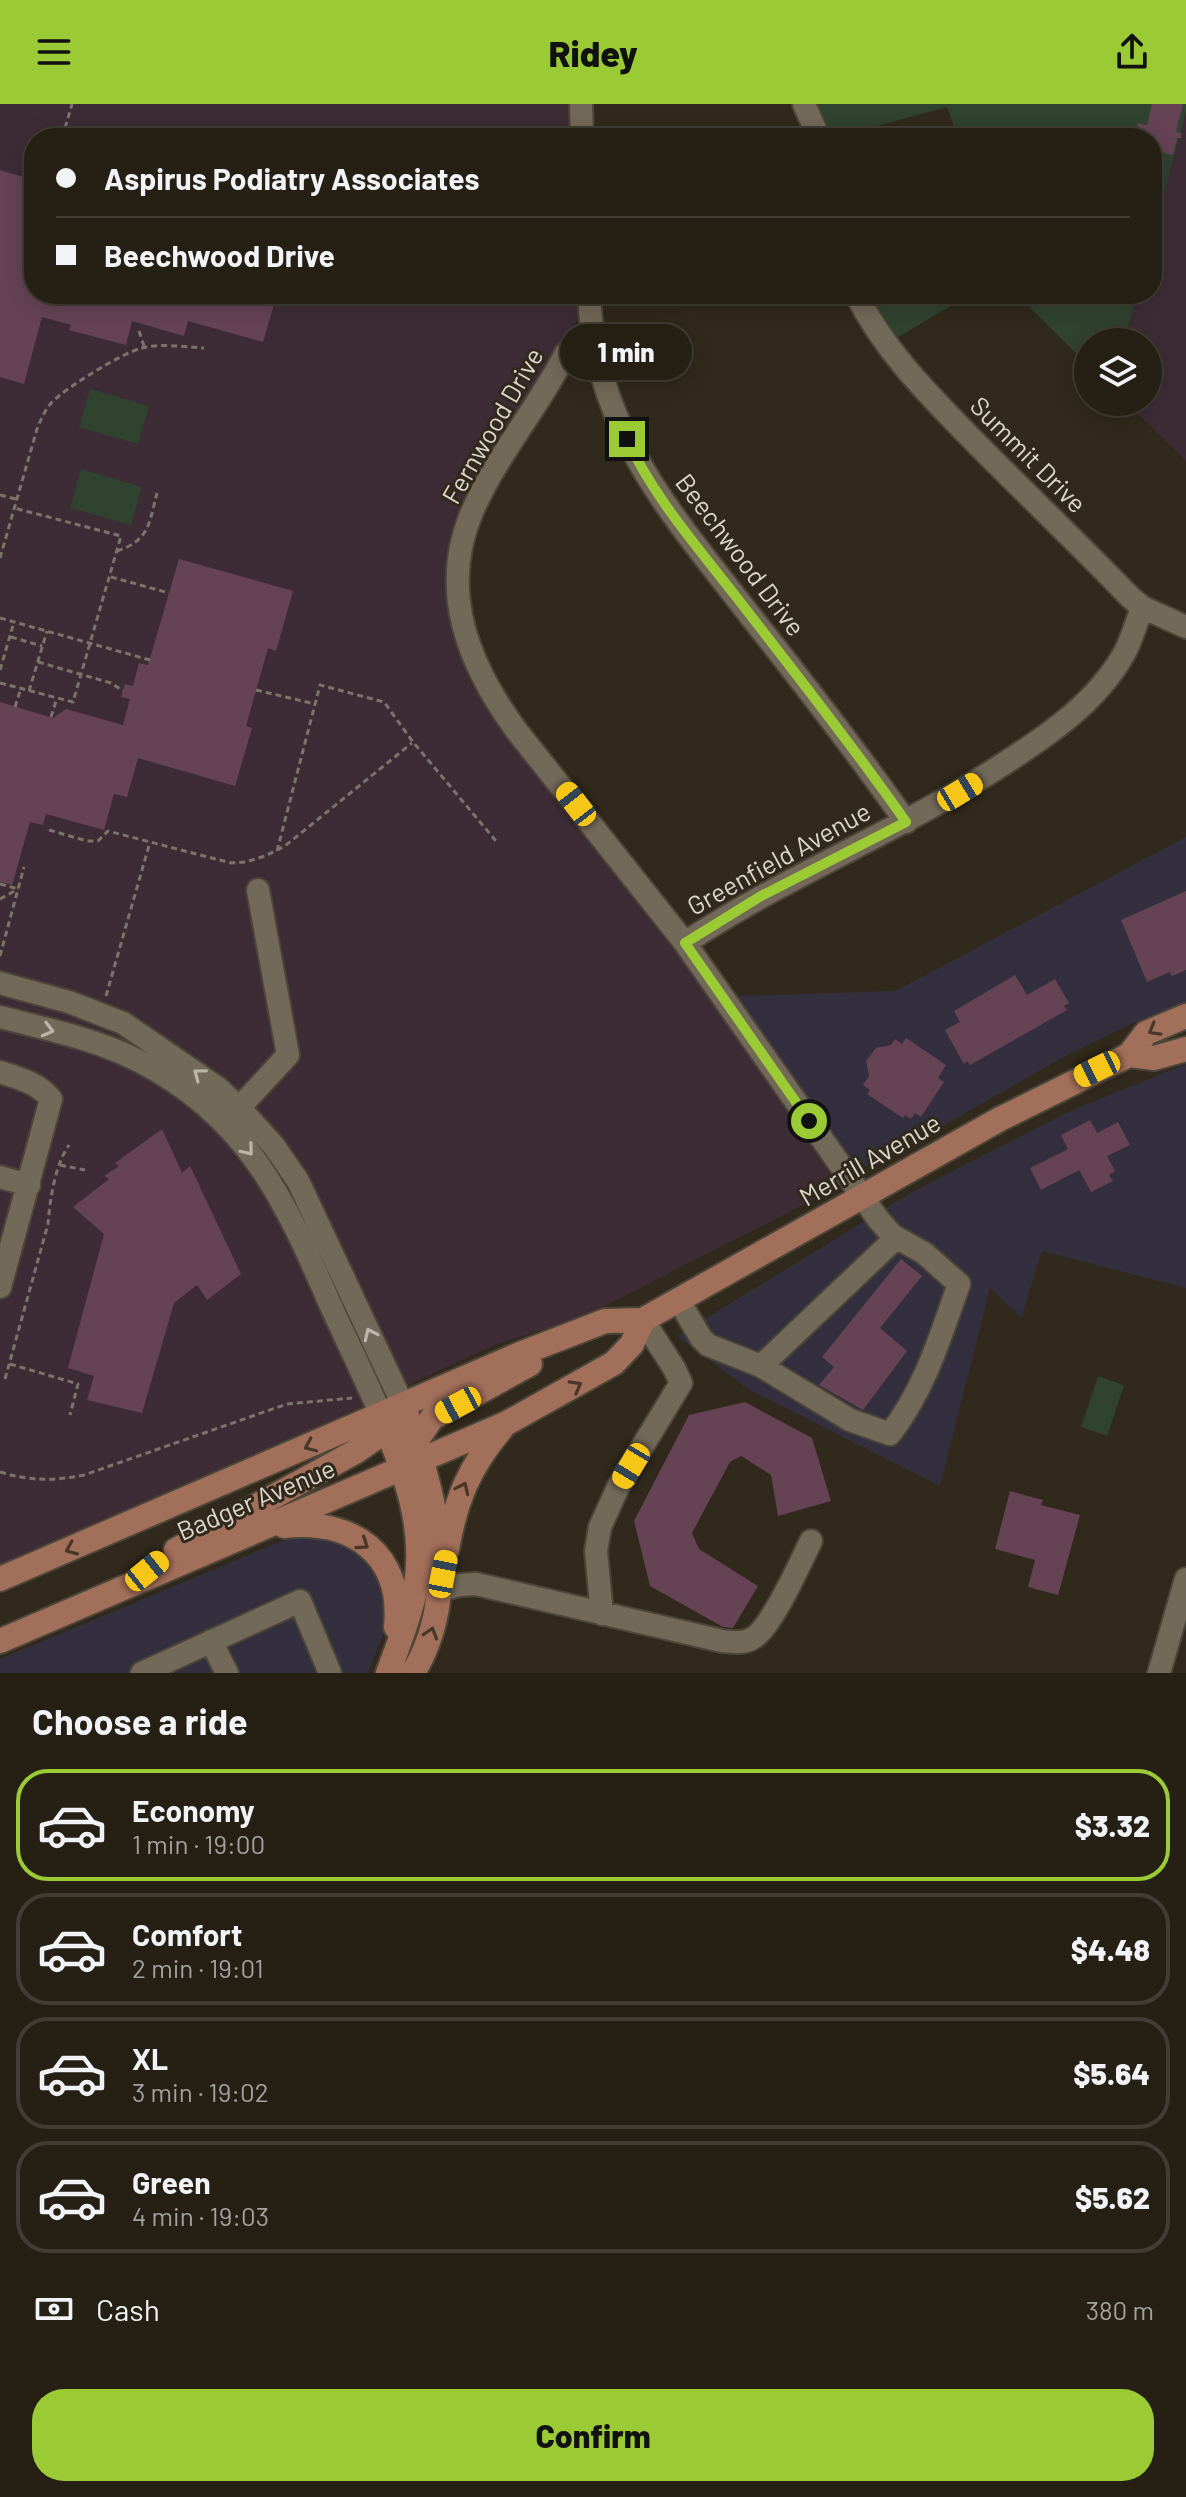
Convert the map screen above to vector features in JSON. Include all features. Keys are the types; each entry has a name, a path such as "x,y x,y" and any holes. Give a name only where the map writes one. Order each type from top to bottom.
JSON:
{"main road":[{"name":"Merrill Avenue","path":"390,1416 596,1324 643,1320 1027,1104 1129,1055 1146,1033 1186,1016"},
{"name":"Merrill Avenue","path":"1129,1055 1154,1058 1186,1049"},
{"path":"413,1455 507,1423 614,1363 632,1344 643,1320"},
{"path":"388,1673 412,1604 418,1571 413,1455 432,1418 508,1378 596,1324"},
{"path":"129,1585 166,1556 355,1452 390,1416 413,1455 438,1534 439,1591"},
{"name":"Badger Avenue","path":"0,1579 390,1416"},
{"path":"413,1673 433,1631 452,1518 460,1494 476,1462 507,1423"},
{"name":"Badger Avenue","path":"0,1641 262,1528 413,1455"},
{"path":"262,1528 321,1525 353,1537 376,1552 389,1573 396,1594 397,1618 388,1673"}],"street":[{"path":"581,104 582,128"},
{"path":"804,104 815,128"},
{"name":"Beechwood Drive","path":"590,304 597,358 614,412 639,466 906,822"},
{"name":"Summit Drive","path":"862,304 888,349 929,395 1130,597 1142,607 1186,627"},
{"name":"Fernwood Drive","path":"593,335 578,341 566,353 472,513 459,562 465,638 494,700 685,943 861,1197 896,1238 924,1253 959,1284 923,1383 890,1434 843,1416 761,1366"},
{"name":"Greenfield Avenue","path":"685,943 761,896 943,802 1010,761 1077,711 1102,684 1124,653 1142,607"},
{"path":"232,1116 288,1055 258,890"},
{"path":"0,983 91,1009 123,1023 218,1088 287,1208 390,1416"},
{"path":"0,1017 81,1039 138,1060 232,1116"},
{"path":"0,1072 42,1089 51,1099 0,1287"},
{"path":"0,1177 29,1185"},
{"path":"679,1301 708,1345 761,1366 896,1238"},
{"path":"602,1614 596,1551 600,1527 619,1485 681,1383 643,1320"},
{"path":"439,1591 476,1584 722,1641 750,1641 766,1626 811,1541"},
{"path":"1159,1673 1186,1579"},
{"path":"142,1673 180,1665 211,1641 300,1601 330,1673"},
{"path":"211,1641 227,1673"}],"path":[{"path":"65,128 72,104"},
{"path":"139,331 145,347"},
{"path":"0,558 41,420 54,400 81,381 145,347 204,348"},
{"path":"117,551 141,541 157,493"},
{"path":"0,495 17,499"},
{"path":"0,683 73,702 121,536 14,508"},
{"path":"109,577 169,593"},
{"path":"0,618 150,660"},
{"path":"0,670 14,622"},
{"path":"29,691 47,631"},
{"path":"10,637 42,646"},
{"path":"38,662 111,683 123,691"},
{"path":"277,851 320,685 384,702 413,742 496,841"},
{"path":"15,707 21,688"},
{"path":"256,690 315,704"},
{"path":"51,717 57,698"},
{"path":"49,830 87,841 98,841 108,831 231,863 246,862 277,851 413,742"},
{"path":"104,1004 150,842"},
{"path":"0,956 24,867"},
{"path":"0,884 18,889"},
{"path":"0,899 18,889"},
{"path":"5,1379 48,1224 49,1205 69,1145"},
{"path":"60,1165 85,1170"},
{"path":"10,1364 78,1384 70,1415"},
{"path":"0,1472 38,1480 84,1475 287,1404 352,1398"}],"shaded area":[{"path":"0,104 578,104 577,128 24,128 24,304 578,304 579,319 558,343 521,413 476,478 460,510 449,553 448,589 454,639 470,682 500,730 678,955 825,1165 831,1181 826,1191 811,1201 583,1317 497,1344 343,1415 0,1564"},
{"path":"1186,112 1186,461 1140,416 1162,416 1162,328 1128,328 1134,304 1162,304 1162,202"},
{"path":"1186,837 1186,1003 1130,1024 1069,1054 872,1166 861,1166 852,1159 735,996 895,991"},
{"path":"1186,1064 1186,1288 1042,1251 1021,1318 990,1288 940,1486 749,1390 677,1336 912,1192 1070,1111"},
{"path":"313,1533 360,1550 384,1584 386,1627 368,1673 0,1673 0,1659 279,1542"}],"green space":[{"path":"818,104 1186,104 1162,202 1162,128 954,128 947,107 869,128 828,128"},
{"path":"875,304 954,304 898,337"},
{"path":"1026,304 1134,304 1128,328 1074,328 1074,351"},
{"path":"90,389 149,406 138,444 79,427"},
{"path":"81,469 142,487 131,525 70,508"},
{"path":"1098,1376 1124,1385 1107,1436 1081,1427"}],"building":[{"path":"1152,104 1183,104 1176,132 1181,133 1181,138 1174,138 1177,139 1173,155 1162,152 1162,128 1137,128 1138,123 1147,125"},
{"path":"0,170 24,177 24,304 274,304 263,342 188,321 184,336 132,321 126,345 69,330 71,325 42,317 24,384 0,377"},
{"path":"179,559 293,591 276,651 268,648 246,726 252,728 235,786 138,758 127,797 114,794 104,830 46,814 43,825 30,822 12,885 0,882 0,702 53,718 66,709 123,725 130,699 121,697 125,684 133,686 139,663 148,665"},
{"path":"1186,891 1186,970 1172,976 1170,972 1147,982 1121,920"},
{"path":"1015,975 1027,995 1055,979 1069,1003 1064,1006 1067,1010 970,1065 967,1061 964,1064 945,1030 960,1022 954,1011"},
{"path":"906,1038 946,1065 938,1078 944,1082 921,1117 915,1113 911,1119 905,1115 903,1118 867,1094 870,1090 863,1085 869,1076 866,1061 876,1048 891,1045 895,1039 902,1044"},
{"path":"1090,1120 1097,1133 1118,1122 1130,1145 1107,1156 1115,1171 1109,1175 1113,1181 1091,1192 1079,1170 1041,1190 1030,1168 1068,1149 1061,1135"},
{"path":"162,1129 182,1173 190,1166 241,1274 207,1300 197,1285 174,1303 142,1413 87,1400 94,1376 68,1368 104,1234 73,1207 109,1179 104,1176 119,1166 115,1163"},
{"path":"901,1259 922,1276 880,1328 907,1351 863,1410 819,1385 834,1367 822,1357"},
{"path":"745,1402 812,1438 831,1501 778,1516 771,1475 741,1456 730,1462 692,1533 699,1549 758,1586 733,1628 723,1627 650,1586 634,1521 689,1415"},
{"path":"1010,1491 1043,1500 1041,1505 1080,1515 1058,1595 1028,1587 1035,1560 995,1549"}],"route":[{"path":"627,439 639,466 667,507 906,822 761,896 685,943 809,1121"}]}
